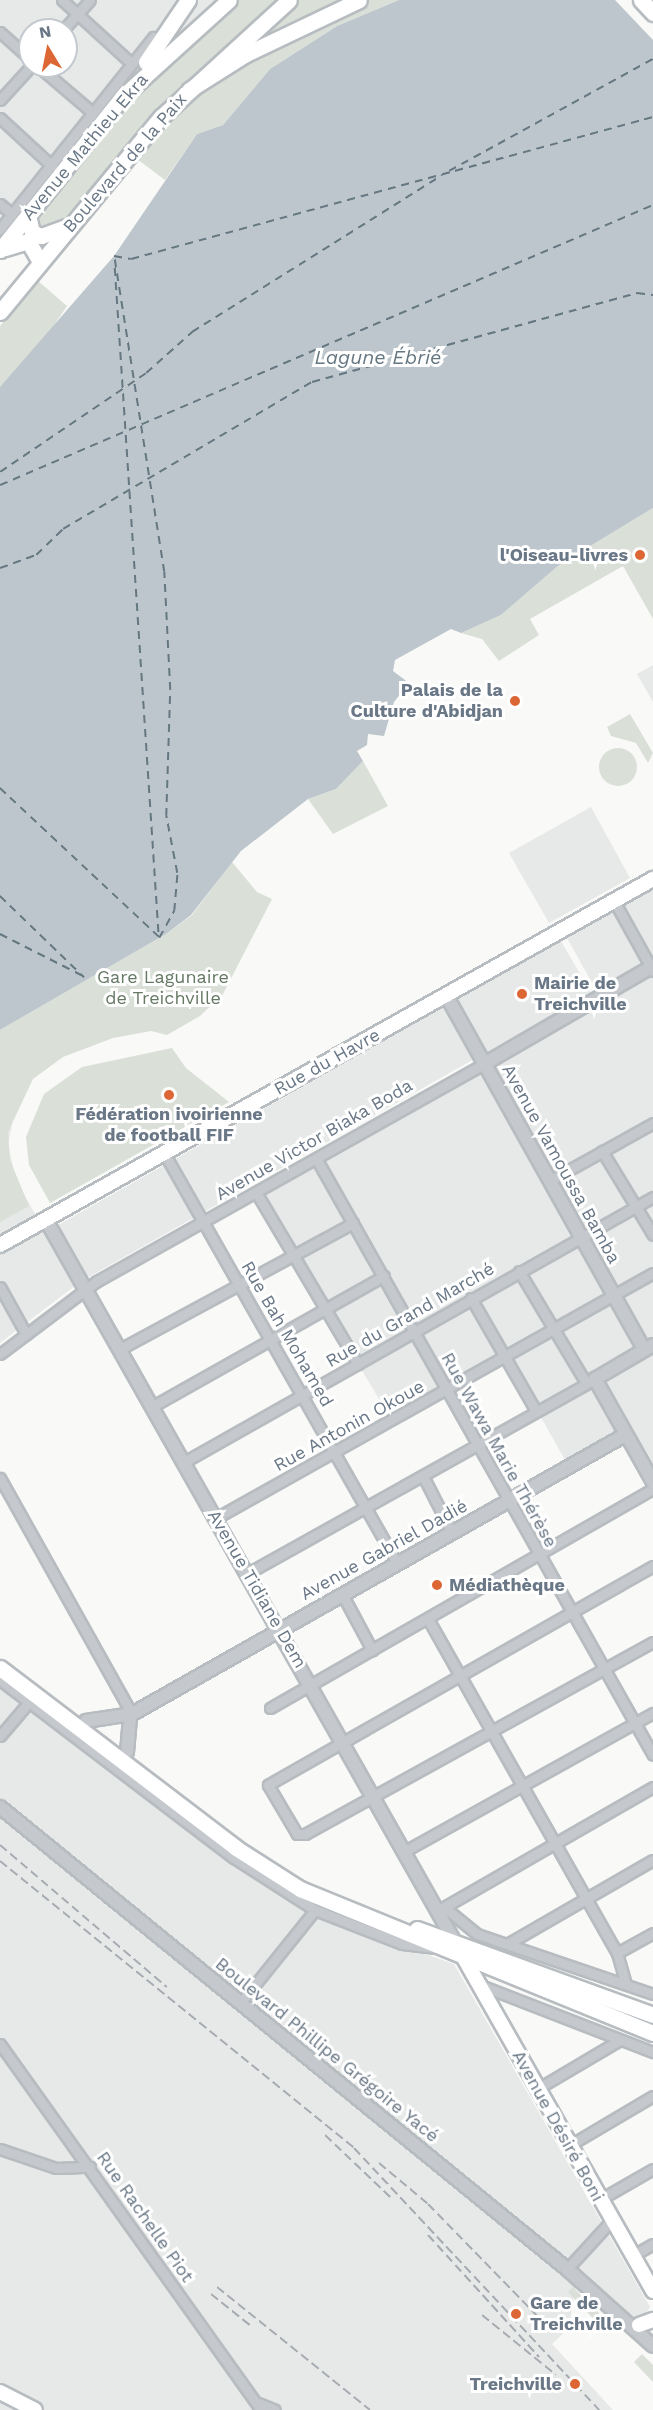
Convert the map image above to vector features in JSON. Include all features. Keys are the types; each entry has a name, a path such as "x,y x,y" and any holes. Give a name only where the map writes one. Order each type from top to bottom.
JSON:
{"main road":[{"path":"122,97 188,0"},
{"name":"Avenue Mathieu Ekra","path":"0,250 122,97 229,0"},
{"name":"Boulevard de la Paix","path":"0,312 68,226 189,90 289,0"},
{"path":"189,90 246,54 359,0"},
{"path":"640,0 653,13"},
{"path":"28,215 32,232 40,236 68,226"},
{"path":"0,250 28,241 40,262"},
{"name":"Rue du Havre","path":"0,1245 653,879"},
{"path":"0,1656 268,1860 349,1903 653,2015"},
{"path":"0,1668 287,1881 438,1948 653,2033"},
{"path":"287,1881 296,1898"},
{"name":"Avenue Tidiane Dem","path":"456,1944 465,1959"},
{"name":"Avenue Désiré Boni","path":"465,1959 570,2145 598,2200 653,2291"},
{"path":"641,2325 653,2320"},
{"path":"0,2392 35,2410"}],"street":[{"path":"62,0 130,62"},
{"path":"74,18 90,0"},
{"path":"0,32 18,48"},
{"path":"0,229 52,166 130,62 153,37"},
{"path":"0,100 20,78"},
{"path":"52,78 93,113"},
{"path":"0,118 52,166"},
{"path":"0,204 12,214"},
{"path":"614,901 652,968"},
{"name":"Avenue Victor Biaka Boda","path":"0,1354 86,1289 652,968"},
{"name":"Avenue Vamoussa Bamba","path":"446,995 613,1294 649,1348"},
{"path":"549,1181 653,1123"},
{"path":"602,1151 653,1235"},
{"name":"Rue Bah Mohamed","path":"164,1153 398,1563"},
{"name":"Rue Wawa Marie Thérèse","path":"317,1160 653,1755"},
{"path":"257,1194 358,1364"},
{"name":"Rue du Grand Marché","path":"184,1462 653,1197"},
{"name":"Avenue Tidiane Dem","path":"46,1220 405,1851 441,1909 456,1944"},
{"path":"120,1349 353,1223"},
{"path":"270,1708 541,1558 653,1488 625,1435 519,1271"},
{"name":"Rue Antonin Okoue","path":"216,1518 653,1273"},
{"path":"153,1406 384,1276"},
{"path":"0,1287 26,1334"},
{"path":"471,1298 536,1411"},
{"path":"248,1573 649,1348"},
{"name":"Avenue Gabriel Dadié","path":"86,1721 131,1714 625,1435"},
{"path":"423,1476 452,1533"},
{"path":"0,1478 131,1714 127,1752"},
{"path":"653,1566 460,1677 270,1782 269,1788 301,1835 653,1642"},
{"path":"342,1594 372,1650"},
{"path":"428,1619 617,1953 626,1984"},
{"path":"0,1680 315,1910 402,1944 438,1948"},
{"path":"0,1736 29,1702"},
{"path":"405,1851 523,1789 653,1713"},
{"path":"653,1787 441,1909 471,1931 653,1994"},
{"name":"Boulevard Phillipe Grégoire Yacé","path":"0,1807 567,2269 641,2325 653,2346"},
{"path":"509,1943 653,1860"},
{"path":"240,2002 315,1910"},
{"path":"617,1953 653,1933"},
{"path":"595,1993 606,1976"},
{"path":"480,1985 653,2052"},
{"path":"537,2089 620,2040"},
{"name":"Rue Rachelle Piot","path":"0,2044 260,2406"},
{"path":"570,2145 653,2096"},
{"path":"0,2149 56,2168 90,2167"},
{"path":"598,2200 653,2169"},
{"path":"567,2269 611,2220"},
{"path":"632,2256 653,2244"},
{"path":"260,2406 275,2410"}],"shaded area":[{"path":"0,0 217,0 133,77 0,230"},
{"path":"653,665 653,702 637,674"},
{"path":"591,807 630,878 549,923 509,853"},
{"path":"653,889 653,1492 620,1438 569,1467 504,1352 391,1419 256,1193 539,1041 531,1027 80,1282 0,1343 0,1080 14,1115 8,1144 16,1180 40,1223 51,1229 561,941 591,993 596,990 567,938"},
{"path":"0,1684 257,1880 317,1916 454,1964 650,2307 645,2316 634,2317 578,2271 569,2328 552,2344 613,2410 0,2410"}],"green space":[{"path":"217,0 399,0 337,26 270,69 223,125 197,134 165,180 125,150 72,215 36,232 36,211 140,84 133,77"},
{"path":"37,280 67,306 38,349 0,387 0,326"},
{"path":"653,508 653,619 623,566 530,619 539,635 499,661 482,639 461,633 501,615 559,565"},
{"path":"630,714 653,753 648,763 636,743 611,736 607,727"},
{"path":"618,748 631,754 637,767 631,780 618,786 605,780 599,767 605,754"},
{"path":"363,761 388,806 333,834 308,799 336,789"},
{"name":"Gare Lagunaire de Treichville","path":"232,862 257,892 272,899 223,994 200,1016 167,1035 151,1031 113,1038 63,1057 33,1079 8,1132 10,1160 29,1206 0,1222 0,1030 166,934 192,915"},
{"path":"172,1048 186,1068 229,1102 50,1203 29,1165 26,1137 44,1094 82,1067"},
{"path":"573,2287 610,2324 605,2331 568,2292"},
{"path":"642,2354 653,2365 653,2382 634,2362"}],"water":[{"name":"Lagune Ébrié","path":"399,0 653,0 653,508 559,565 501,615 461,633 451,629 395,660 393,671 409,683 394,702 384,736 368,734 367,745 357,751 363,761 336,789 308,799 241,851 191,915 166,934 0,1030 0,387 114,256 197,134 223,125 270,69 337,26"}],"pier":[{"path":"615,0 653,0 653,40"}],"ferry route":[{"path":"449,171 653,59"},
{"path":"159,938 174,911 177,873 166,816 170,690 164,572 114,256 131,259 653,117"},
{"path":"0,472 146,373 192,332 442,175"},
{"path":"0,485 653,205"},
{"path":"115,268 159,937"},
{"path":"0,568 36,555 63,529 312,382 637,293 653,295"},
{"path":"0,788 159,937"},
{"path":"0,896 84,977"},
{"path":"0,934 81,975"}],"railway":[{"path":"0,1845 167,1987"},
{"path":"0,1861 354,2148 599,2410"},
{"path":"325,2135 390,2197"},
{"path":"379,2163 428,2204 553,2332"},
{"path":"428,2235 539,2357"},
{"path":"217,2287 370,2410"},
{"path":"211,2294 251,2326"},
{"path":"482,2315 556,2375"}],"place":[{"name":"l'Oiseau-livres","path":"640,555"},
{"name":"Palais de la Culture d'Abidjan","path":"515,701"},
{"name":"Mairie de Treichville","path":"522,994"},
{"name":"Fédération ivoirienne de football FIF","path":"169,1095"},
{"name":"Médiathèque","path":"437,1585"},
{"name":"Gare de Treichville","path":"516,2314"},
{"name":"Treichville","path":"575,2384"}]}
